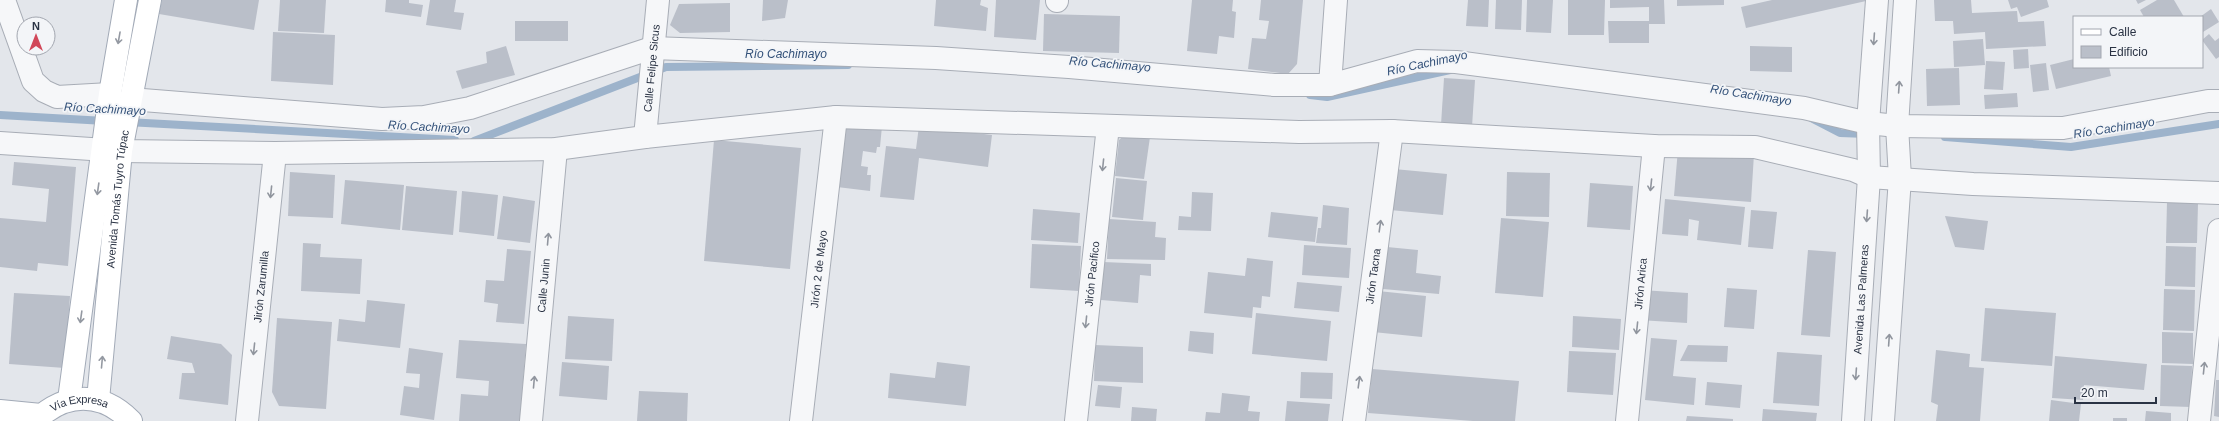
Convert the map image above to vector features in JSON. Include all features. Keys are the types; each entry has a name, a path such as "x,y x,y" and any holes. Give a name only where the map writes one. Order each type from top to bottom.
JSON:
{"main road":[{"name":"Avenida Tomás Tuyro Túpac","path":"69,400 113,145 119,102 126,0"},
{"name":"Avenida Tomás Tuyro Túpac","path":"119,102 150,0"},
{"name":"Avenida Tomás Tuyro Túpac","path":"98,400 113,145"},
{"name":"Vía Expresa","path":"0,411 38,418 55,405 69,400 98,400 119,409 131,421"}],"street":[{"path":"4,0 33,81 44,91 57,97 382,119 424,117 470,108 652,48 936,58 1069,66 1274,84 1330,84 1417,61 1456,62 1804,108 1868,123 1897,126 2063,128 2208,101 2219,101"},
{"name":"Calle Felipe Sicus","path":"645,137 652,48 658,0"},
{"path":"1330,84 1336,0"},
{"name":"Avenida Las Palmeras","path":"1853,421 1869,167 1868,123 1877,0"},
{"path":"1883,421 1900,178 1897,126 1905,0"},
{"path":"0,143 113,145 275,153 556,149 645,137 836,117 1299,132 1392,130 1654,146 1755,147 1853,170 1869,167 1900,178 1973,184 2219,193"},
{"name":"Jirón 2 de Mayo","path":"801,421 836,117"},
{"name":"Jirón Pacifico","path":"1076,421 1108,126"},
{"name":"Jirón Tacna","path":"1354,421 1392,130"},
{"name":"Jirón Arica","path":"1627,421 1654,146"},
{"name":"Calle Junin","path":"531,421 556,149"},
{"name":"Jirón Zarumilla","path":"247,421 275,153"},
{"path":"2199,421 2219,230"}],"building":[{"path":"162,0 259,0 254,30 159,14"},
{"path":"280,0 326,0 324,33 278,31"},
{"path":"386,0 409,0 409,3 423,5 421,17 385,12"},
{"path":"430,0 456,0 454,12 464,13 461,30 426,25"},
{"path":"763,0 788,0 785,18 762,21"},
{"path":"936,0 981,0 980,5 988,8 986,31 934,26"},
{"path":"996,0 1040,0 1036,40 994,37"},
{"path":"1192,0 1233,0 1232,11 1236,12 1234,38 1219,36 1217,54 1187,51"},
{"path":"1261,0 1303,0 1297,64 1288,74 1248,69 1252,38 1266,39 1269,21 1259,20"},
{"path":"1468,0 1489,0 1488,27 1466,26"},
{"path":"1496,0 1522,0 1521,30 1495,29"},
{"path":"1527,0 1553,0 1551,33 1526,32"},
{"path":"1568,0 1605,0 1604,35 1568,35"},
{"path":"1610,0 1664,0 1665,24 1649,24 1649,43 1609,43 1608,21 1649,21 1649,7 1610,8"},
{"path":"1677,0 1724,0 1724,5 1677,6"},
{"path":"1772,0 1866,1 1746,28 1741,7"},
{"path":"1934,0 1971,0 1972,13 2017,11 2018,22 2044,21 2046,46 1986,49 1985,32 1954,34 1953,21 1935,21"},
{"path":"2008,0 2047,0 2049,7 2021,17 2017,7 2011,9"},
{"path":"2136,0 2146,0 2138,4"},
{"path":"2157,0 2174,0 2183,16 2143,16 2140,10"},
{"path":"730,3 730,32 680,33 670,25 679,4"},
{"path":"2211,9 2219,22 2203,32 2203,16 2201,16"},
{"path":"1044,14 1120,16 1119,53 1043,51"},
{"path":"515,21 568,21 568,41 515,41"},
{"path":"273,32 335,35 333,85 271,81"},
{"path":"2209,34 2215,41 2219,38 2219,57 2216,59 2203,41 2203,39"},
{"path":"1983,39 1985,65 1954,67 1953,41"},
{"path":"506,46 515,75 462,89 456,71 487,63 486,52"},
{"path":"1750,46 1792,47 1792,72 1750,71"},
{"path":"2028,49 2029,68 2014,69 2013,50"},
{"path":"2073,59 2073,68 2109,68 2111,76 2056,89 2050,65"},
{"path":"1986,61 2005,62 2003,90 1984,89"},
{"path":"2046,63 2049,90 2033,92 2030,65"},
{"path":"1959,68 1960,105 1927,106 1926,69"},
{"path":"1444,78 1475,80 1472,127 1441,125"},
{"path":"2017,93 2018,107 1985,109 1984,95"},
{"path":"845,122 882,126 880,147 877,147 876,153 863,151 861,166 868,167 867,175 871,175 870,191 837,187"},
{"path":"919,126 992,135 988,167 919,158 914,200 880,197 886,146 916,149"},
{"path":"1126,134 1150,137 1144,179 1115,176 1119,140"},
{"path":"714,140 801,148 790,269 704,261"},
{"path":"1678,149 1754,154 1751,202 1674,196"},
{"path":"14,162 76,167 68,266 38,263 37,271 0,267 0,218 46,222 49,189 12,185"},
{"path":"1394,169 1447,174 1443,215 1390,210"},
{"path":"290,172 335,175 333,218 288,216"},
{"path":"1507,172 1550,173 1549,217 1506,216"},
{"path":"1116,178 1147,181 1143,220 1112,217"},
{"path":"345,180 404,185 400,230 341,224"},
{"path":"1590,183 1633,186 1630,230 1587,227"},
{"path":"406,186 457,191 453,235 402,230"},
{"path":"462,191 498,195 494,236 459,232"},
{"path":"1192,192 1213,193 1211,231 1178,230 1179,216 1191,217"},
{"path":"503,196 535,201 530,243 497,239"},
{"path":"1665,199 1745,207 1741,245 1697,240 1699,221 1689,219 1688,236 1662,234"},
{"path":"2167,202 2198,203 2197,243 2166,243"},
{"path":"1323,205 1349,208 1347,245 1316,243 1318,228 1321,228"},
{"path":"1033,209 1080,213 1078,243 1031,240"},
{"path":"1751,210 1777,212 1773,249 1748,247"},
{"path":"1271,212 1318,217 1315,242 1268,237"},
{"path":"1945,216 1988,221 1984,250 1955,247"},
{"path":"1501,218 1549,222 1543,297 1495,293"},
{"path":"1109,219 1156,222 1155,237 1166,238 1165,260 1107,259"},
{"path":"303,243 321,244 320,257 362,259 360,294 301,291"},
{"path":"1032,244 1081,246 1079,291 1030,288"},
{"path":"1304,245 1351,248 1349,278 1302,275"},
{"path":"2166,246 2196,247 2195,287 2165,286"},
{"path":"1387,247 1418,250 1416,273 1441,276 1439,294 1383,289"},
{"path":"507,249 531,251 524,324 496,322 498,304 484,302 486,280 504,281"},
{"path":"1808,250 1836,252 1830,337 1801,335"},
{"path":"1247,258 1273,261 1270,297 1262,296 1261,308 1253,307 1252,318 1204,313 1208,272 1245,276"},
{"path":"1103,262 1151,264 1151,276 1140,275 1138,303 1101,300"},
{"path":"1297,282 1342,286 1339,312 1294,308"},
{"path":"1727,288 1757,290 1754,329 1724,327"},
{"path":"2164,289 2195,290 2194,331 2163,330"},
{"path":"1641,290 1688,293 1687,323 1639,320"},
{"path":"1378,291 1426,296 1422,337 1373,332"},
{"path":"14,293 70,296 65,368 9,364"},
{"path":"367,300 405,304 400,348 337,341 339,319 365,322"},
{"path":"1985,308 2056,313 2052,366 1981,361"},
{"path":"1256,313 1331,321 1327,361 1252,354"},
{"path":"568,316 614,319 612,361 565,359"},
{"path":"1573,316 1621,319 1619,350 1572,347"},
{"path":"277,318 332,322 326,409 279,406 272,392"},
{"path":"1190,331 1214,333 1213,354 1188,351"},
{"path":"2162,332 2193,333 2193,364 2162,363"},
{"path":"171,336 221,344 232,355 228,405 179,399 182,373 195,373 192,363 167,359"},
{"path":"1651,338 1677,340 1673,376 1696,378 1694,405 1645,400"},
{"path":"459,340 526,344 520,421 459,421 461,394 488,396 489,381 456,378"},
{"path":"1095,345 1143,347 1143,383 1094,381"},
{"path":"1688,345 1728,346 1727,362 1680,361"},
{"path":"409,348 443,353 434,420 400,415 404,386 419,388 420,374 406,373"},
{"path":"1936,350 1970,354 1969,367 1984,368 1980,421 1936,421 1938,405 1931,402"},
{"path":"1569,351 1616,353 1613,395 1567,392"},
{"path":"1777,352 1822,355 1819,406 1773,403"},
{"path":"2055,356 2147,364 2144,390 2084,385 2083,400 2052,398"},
{"path":"562,362 609,366 607,400 559,396"},
{"path":"937,362 970,366 966,406 888,398 890,373 935,378"},
{"path":"2161,365 2192,366 2191,407 2160,406"},
{"path":"1372,369 1519,381 1515,421 1473,421 1368,413"},
{"path":"1301,372 1333,373 1332,399 1300,398"},
{"path":"2216,380 2219,380 2219,417 2214,416"},
{"path":"1707,382 1742,385 1740,408 1705,405"},
{"path":"1098,385 1122,387 1120,408 1095,406"},
{"path":"639,391 688,393 687,421 637,421"},
{"path":"1222,393 1250,396 1248,411 1260,412 1259,421 1205,421 1206,412 1220,413"},
{"path":"2051,400 2081,404 2079,421 2049,421"},
{"path":"1287,401 1330,404 1328,421 1285,421"},
{"path":"1132,407 1157,409 1156,421 1131,421"},
{"path":"1763,409 1817,413 1816,421 1762,421"},
{"path":"2146,411 2171,413 2171,421 2145,421"},
{"path":"1687,416 1733,419 1733,421 1686,421"},
{"path":"2113,418 2127,418 2127,421 2113,421"}],"waterway":[{"name":"Río Cachimayo","path":"474,141 666,67 848,65"},
{"name":"Río Cachimayo","path":"1310,95 1327,97 1450,70"},
{"name":"Río Cachimayo","path":"0,115 105,121"},
{"name":"Río Cachimayo","path":"1811,118 1840,133 1867,134"},
{"name":"Río Cachimayo","path":"127,122 455,140"},
{"name":"Río Cachimayo","path":"1945,137 2071,147 2219,124"}]}
